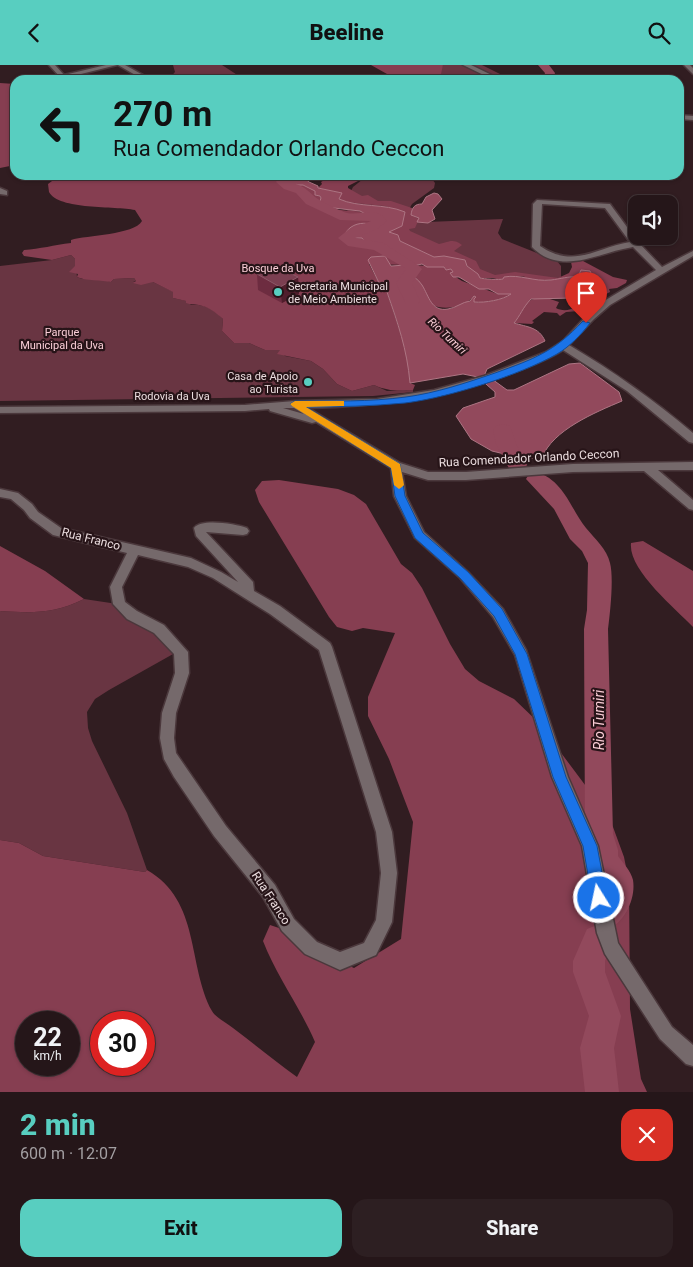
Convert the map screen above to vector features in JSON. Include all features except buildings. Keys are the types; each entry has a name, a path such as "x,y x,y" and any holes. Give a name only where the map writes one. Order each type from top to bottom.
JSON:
{"street":[{"path":"52,65 63,75"},
{"path":"77,75 114,65"},
{"path":"121,65 140,75"},
{"path":"466,65 488,75"},
{"path":"687,65 693,72"},
{"path":"635,245 621,245 587,258 568,259 542,252 536,247 537,204 540,202 607,206 635,245 662,271"},
{"name":"Rodovia da Uva","path":"0,410 244,408 295,404 356,403 407,399 475,384 543,357 563,346 596,313 615,298 693,253"},
{"path":"563,346 600,367 661,410 693,439"},
{"name":"Rua Comendador Orlando Ceccon","path":"295,404 396,466 428,476 466,476 573,468 693,466"},
{"path":"259,406 288,412 330,427"},
{"path":"396,466 400,496 418,535 464,575 498,613 521,654 560,777 590,846 606,933 612,948 666,1033 693,1057"},
{"path":"646,466 693,506"},
{"name":"Rua Franco","path":"0,493 14,496 28,507 34,515 57,532 135,549 191,563 248,593 301,628 325,647 384,831 389,873 384,922 370,949 340,961 311,948 288,925 269,891 220,831 179,773 169,754 167,738 169,713 182,673 180,652 159,629 132,615 119,604 116,587 135,549"},
{"path":"243,531 203,526 200,528 200,533 249,585 248,593"}],"green space":[{"path":"173,65 222,65 237,75 172,75 175,72"},
{"path":"371,65 443,65 440,75 385,75 387,74"},
{"path":"443,65 482,65 502,75 438,75"},
{"path":"0,83 10,84 10,166 0,168"},
{"name":"Bosque da Uva","path":"295,180 296,185 303,185 316,191 315,195 320,196 324,203 330,207 362,212 369,215 375,221 373,224 358,224 351,237 353,239 362,238 366,246 386,246 414,265 444,267 446,270 451,269 454,271 451,274 462,281 498,294 511,294 499,299 483,302 474,302 476,297 474,296 465,303 454,307 437,307 432,305 417,279 407,272 410,269 406,265 369,264 379,283 385,282 381,289 387,292 408,356 410,383 415,385 413,390 392,390 374,385 352,391 337,384 323,369 311,361 277,354 280,350 265,350 249,343 234,343 222,331 223,319 215,312 203,306 188,304 186,301 173,298 173,292 153,282 141,285 133,283 136,281 134,278 114,279 111,282 84,279 77,277 78,274 69,272 75,266 75,259 71,255 52,260 24,256 22,253 24,250 71,243 71,240 78,238 120,232 137,226 142,221 135,210 75,205 54,198 49,192 48,184 52,181"},
{"path":"324,180 360,180 348,186 348,188 362,196 368,195 378,201 391,201 412,208 413,216 419,219 415,228 409,229 410,231 439,244 451,241 459,243 462,245 454,251 476,261 480,269 495,275 515,272 558,278 569,273 572,267 571,262 583,261 613,277 627,280 626,283 617,288 609,289 610,292 601,296 573,298 569,291 570,285 579,281 580,274 578,277 550,280 528,280 524,276 511,276 500,280 479,278 465,263 444,256 434,257 400,241 389,232 402,226 405,212 385,206 346,202 339,199 341,193 318,188 322,184 321,182"},
{"path":"362,180 433,180 435,183 434,188 412,204 408,211 427,222 503,219 498,233 502,239 557,261 561,266 561,280 503,280 342,239 353,187"},
{"name":"Parque Municipal da Uva","path":"71,255 75,259 77,277 82,279 101,279 111,282 114,279 134,278 136,281 133,282 153,282 174,292 173,298 187,301 191,305 205,306 216,312 223,319 222,331 234,343 249,343 265,350 280,350 285,356 311,361 323,369 337,384 352,391 374,385 387,391 413,390 413,392 373,396 0,401 0,266 52,260"},
{"path":"544,297 559,302 556,308 558,309 568,310 575,307 579,311 566,312 560,316 557,313 544,312 532,321 534,322 532,324 514,323 527,302"},
{"path":"279,480 338,489 354,495 366,504 401,564 412,573 422,588 450,644 465,669 479,681 514,699 538,722 600,805 613,827 624,857 629,882 630,1009 641,1079 647,1092 0,1092 0,840 19,843 43,856 145,872 147,870 164,883 176,899 185,916 204,993 214,1014 297,1077 315,1042 263,941 270,925 282,929 312,949 354,968 401,939 413,822 389,759 368,716 368,697 395,633 363,628 352,631 337,627 259,502 255,490 262,481"},
{"path":"643,541 693,571 693,627 654,588 637,565 632,554 631,543"},
{"path":"0,546 45,571 84,599 53,610 0,611"},
{"path":"84,599 124,605 182,649 95,699 87,712 88,728 92,741 127,813 147,870 145,872 43,856 19,843 0,840 0,611 53,610"}],"water":[{"path":"307,180 318,186 318,188 342,193 339,199 347,202 389,207 405,212 402,226 389,232 398,235 400,241 434,257 444,256 465,260 467,266 478,274 480,278 503,279 504,277 516,276 551,280 578,277 581,270 590,271 591,273 570,285 569,291 573,298 531,299 514,323 536,330 545,341 487,369 485,374 507,390 514,390 569,364 580,363 619,392 622,401 576,423 555,439 547,448 542,458 521,458 492,451 471,439 456,416 463,408 495,397 495,392 478,377 463,374 410,383 407,359 398,326 387,292 381,289 385,282 379,283 368,260 371,257 385,256 391,266 406,265 410,267 407,272 420,283 434,306 442,309 451,308 470,301 474,296 476,297 474,302 483,302 499,299 511,294 498,294 489,289 479,289 459,277 453,277 450,273 453,272 451,269 446,270 444,267 427,267 422,264 413,266 386,246 363,245 365,242 362,238 351,238 347,236 346,232 357,224 371,224 375,219 360,211 325,207 323,204 319,204 321,198 315,195 315,191 303,185 296,185 296,181"},
{"path":"434,193 438,194 442,199 432,210 435,219 428,223 417,222 419,218 411,215 413,208 416,205 422,204 426,197"}],"waterway":[{"name":"Rio Tumiri","path":"543,65 550,73 549,75"},
{"name":"Rio Tumiri","path":"294,180 283,182 301,190 311,201 345,217 372,215 380,221 345,238 353,243 378,246 410,265 414,269 404,283 412,301"},
{"name":"Rio Tumiri","path":"503,430 506,444 517,465"},
{"name":"Rio Tumiri","path":"536,479 549,489 562,504 578,533 590,546 599,563 599,610 596,629 599,834 604,850 603,861 618,880 616,900 607,914"},
{"name":"Rio Tumiri","path":"598,940 589,961 589,972 605,1016 597,1048 602,1092"}],"slow traffic":[{"path":"341,403 295,404 396,466 399,485"}],"place":[{"name":"Secretaria Municipal de Meio Ambiente","path":"278,292"},
{"name":"Casa de Apoio ao Turista","path":"308,382"}],"route":[{"path":"586,323 570,340 554,352 475,384 424,397 407,399 356,403 295,404 396,466 400,496 418,535 464,575 498,613 521,654 534,702 560,777 590,846 599,898"}]}
